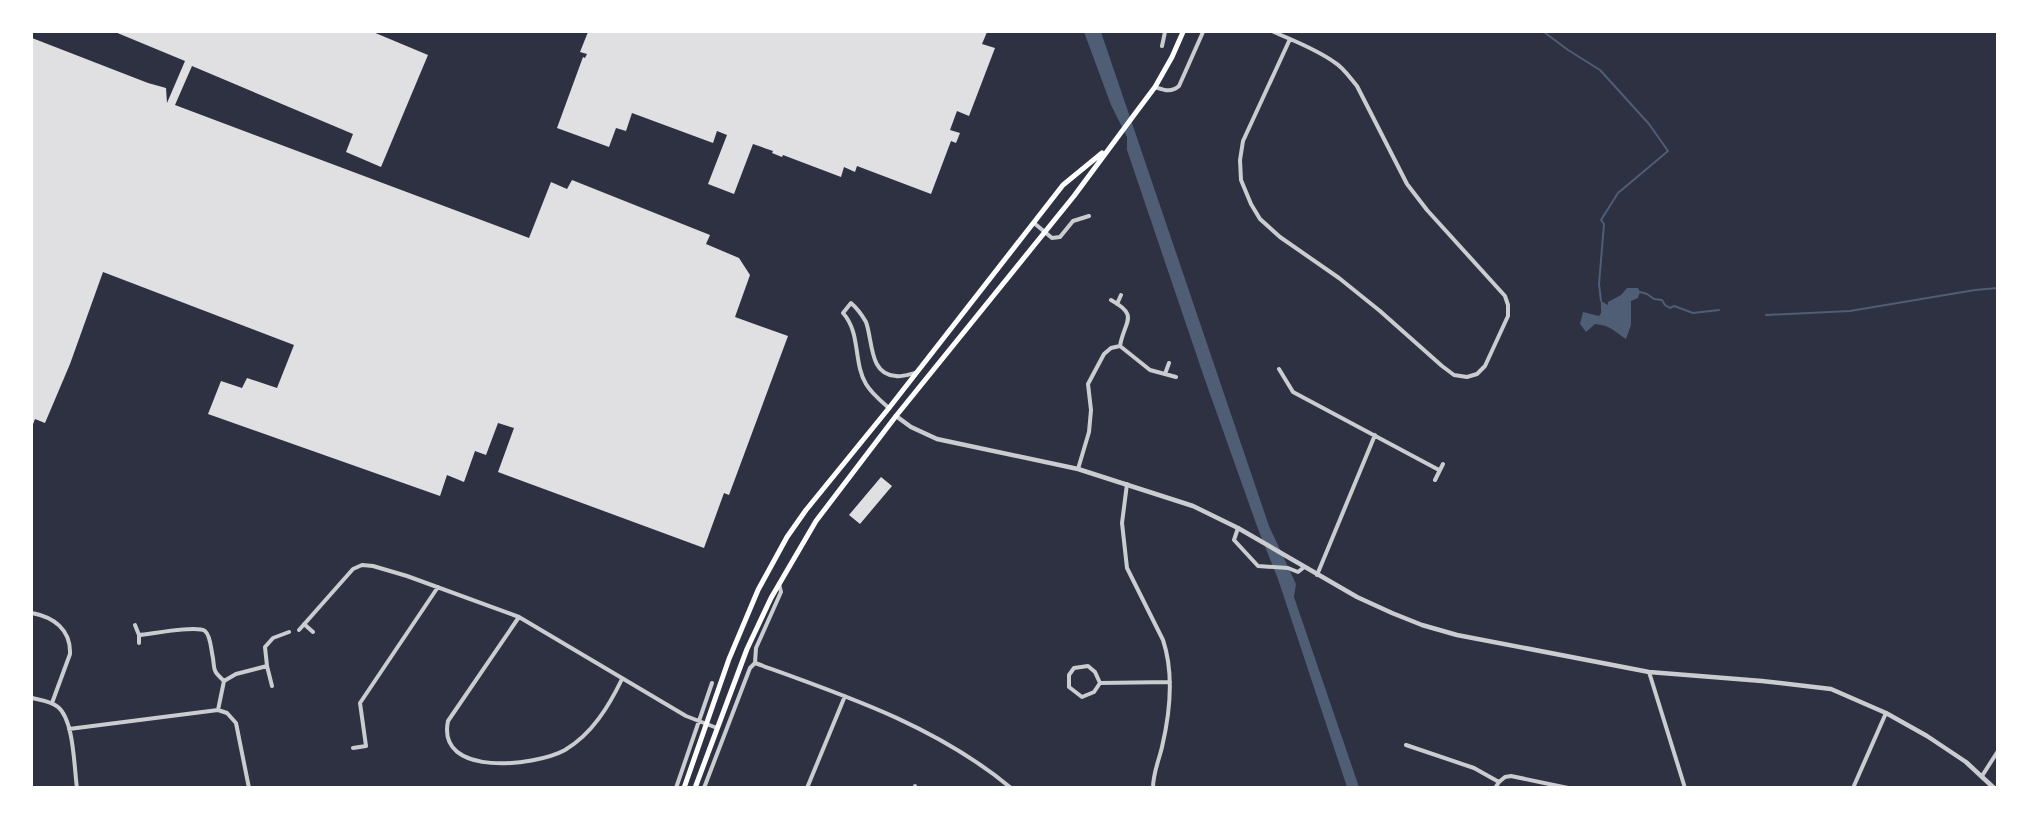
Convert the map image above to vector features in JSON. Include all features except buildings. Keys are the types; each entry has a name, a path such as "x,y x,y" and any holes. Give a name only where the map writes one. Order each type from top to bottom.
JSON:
{"main road":[{"path":"694,788 747,649 779,584 816,522 896,417 1074,196 1155,87 1184,32"},
{"path":"684,788 729,659 758,590 787,537 1064,184 1108,148"},
{"path":"889,408 896,417"}],"street":[{"path":"1162,46 1165,32"},
{"path":"1155,87 1169,91 1179,86 1203,32"},
{"path":"1274,32 1290,39 1335,62 1346,73 1357,86 1407,184 1427,210 1505,296 1508,316 1485,366 1477,374 1467,377 1454,375 1442,366 1380,310 1280,237 1260,219 1251,204 1241,180 1240,160 1243,141 1290,39"},
{"path":"1034,223 1052,238 1060,237 1073,221 1089,216"},
{"path":"1117,304 1121,295"},
{"path":"1111,300 1125,308 1128,314 1120,346"},
{"path":"889,408 865,383 856,338 849,320 843,313 851,303 861,312 866,324 875,363 884,372 896,376 916,373"},
{"path":"1078,469 1089,432 1091,410 1088,384 1104,354 1111,348 1120,346"},
{"path":"1120,346 1150,370 1176,377"},
{"path":"1165,374 1168,363"},
{"path":"1279,369 1293,392 1439,470"},
{"path":"896,417 910,427 937,439 1078,469 1193,506 1238,528 1317,576 1383,609 1422,625 1468,637 1648,672 1831,689 1886,713 1935,741 1982,776 1994,788"},
{"path":"1317,576 1375,435"},
{"path":"1435,480 1443,464"},
{"path":"1126,484 1122,523 1127,568 1163,640 1167,651 1170,682 1168,713 1153,788"},
{"path":"1238,528 1234,540 1260,567 1288,568 1299,572 1303,568"},
{"path":"299,630 353,569 362,565 373,566 438,586 519,618 686,716 717,728"},
{"path":"704,788 750,668 755,663 756,648 781,592 779,584"},
{"path":"353,748 366,746 360,703 438,586"},
{"path":"32,613 46,616 57,622 65,632 70,647 70,654 52,703"},
{"path":"519,618 448,721 446,730 450,744 462,755 476,762 517,764 564,750 581,738 598,720 612,701 622,680"},
{"path":"304,624 313,632"},
{"path":"135,625 140,635 139,643"},
{"path":"140,635 183,629 203,630 207,633 211,648 214,672 224,681"},
{"path":"272,686 265,647 273,638 289,632"},
{"path":"755,663 844,696 918,729 981,766 1011,788"},
{"path":"218,710 224,681 236,674 267,666"},
{"path":"1088,666 1095,672 1100,683 1094,692 1082,697 1069,687 1069,675 1074,668 1088,666"},
{"path":"1648,672 1685,788"},
{"path":"1100,683 1170,682"},
{"path":"676,788 712,683"},
{"path":"807,788 844,696"},
{"path":"32,698 52,703 62,711 69,729 77,788"},
{"path":"69,729 218,710 227,713 236,723 249,788"},
{"path":"1853,788 1886,713"},
{"path":"1406,746 1474,768 1498,782"},
{"path":"1982,776 1998,751"},
{"path":"1495,788 1498,782 1511,776 1568,788"}],"water":[{"path":"1084,32 1101,32 1269,526 1296,584 1294,597 1359,787 1347,787 1278,579 1205,380 1127,150 1127,137 1111,105"},
{"path":"1627,288 1638,288 1640,292 1638,298 1631,301 1631,325 1626,339 1612,329 1595,324 1586,332 1580,324 1583,312 1599,316 1601,301 1608,305 1608,302 1621,295"}],"waterway":[{"path":"1544,32 1600,70 1649,124 1668,151 1618,193 1601,220 1604,224 1599,284 1601,301"},
{"path":"1766,315 1850,311 1998,288"},
{"path":"1640,292 1662,300 1670,308 1674,306 1693,313 1719,310"}]}
